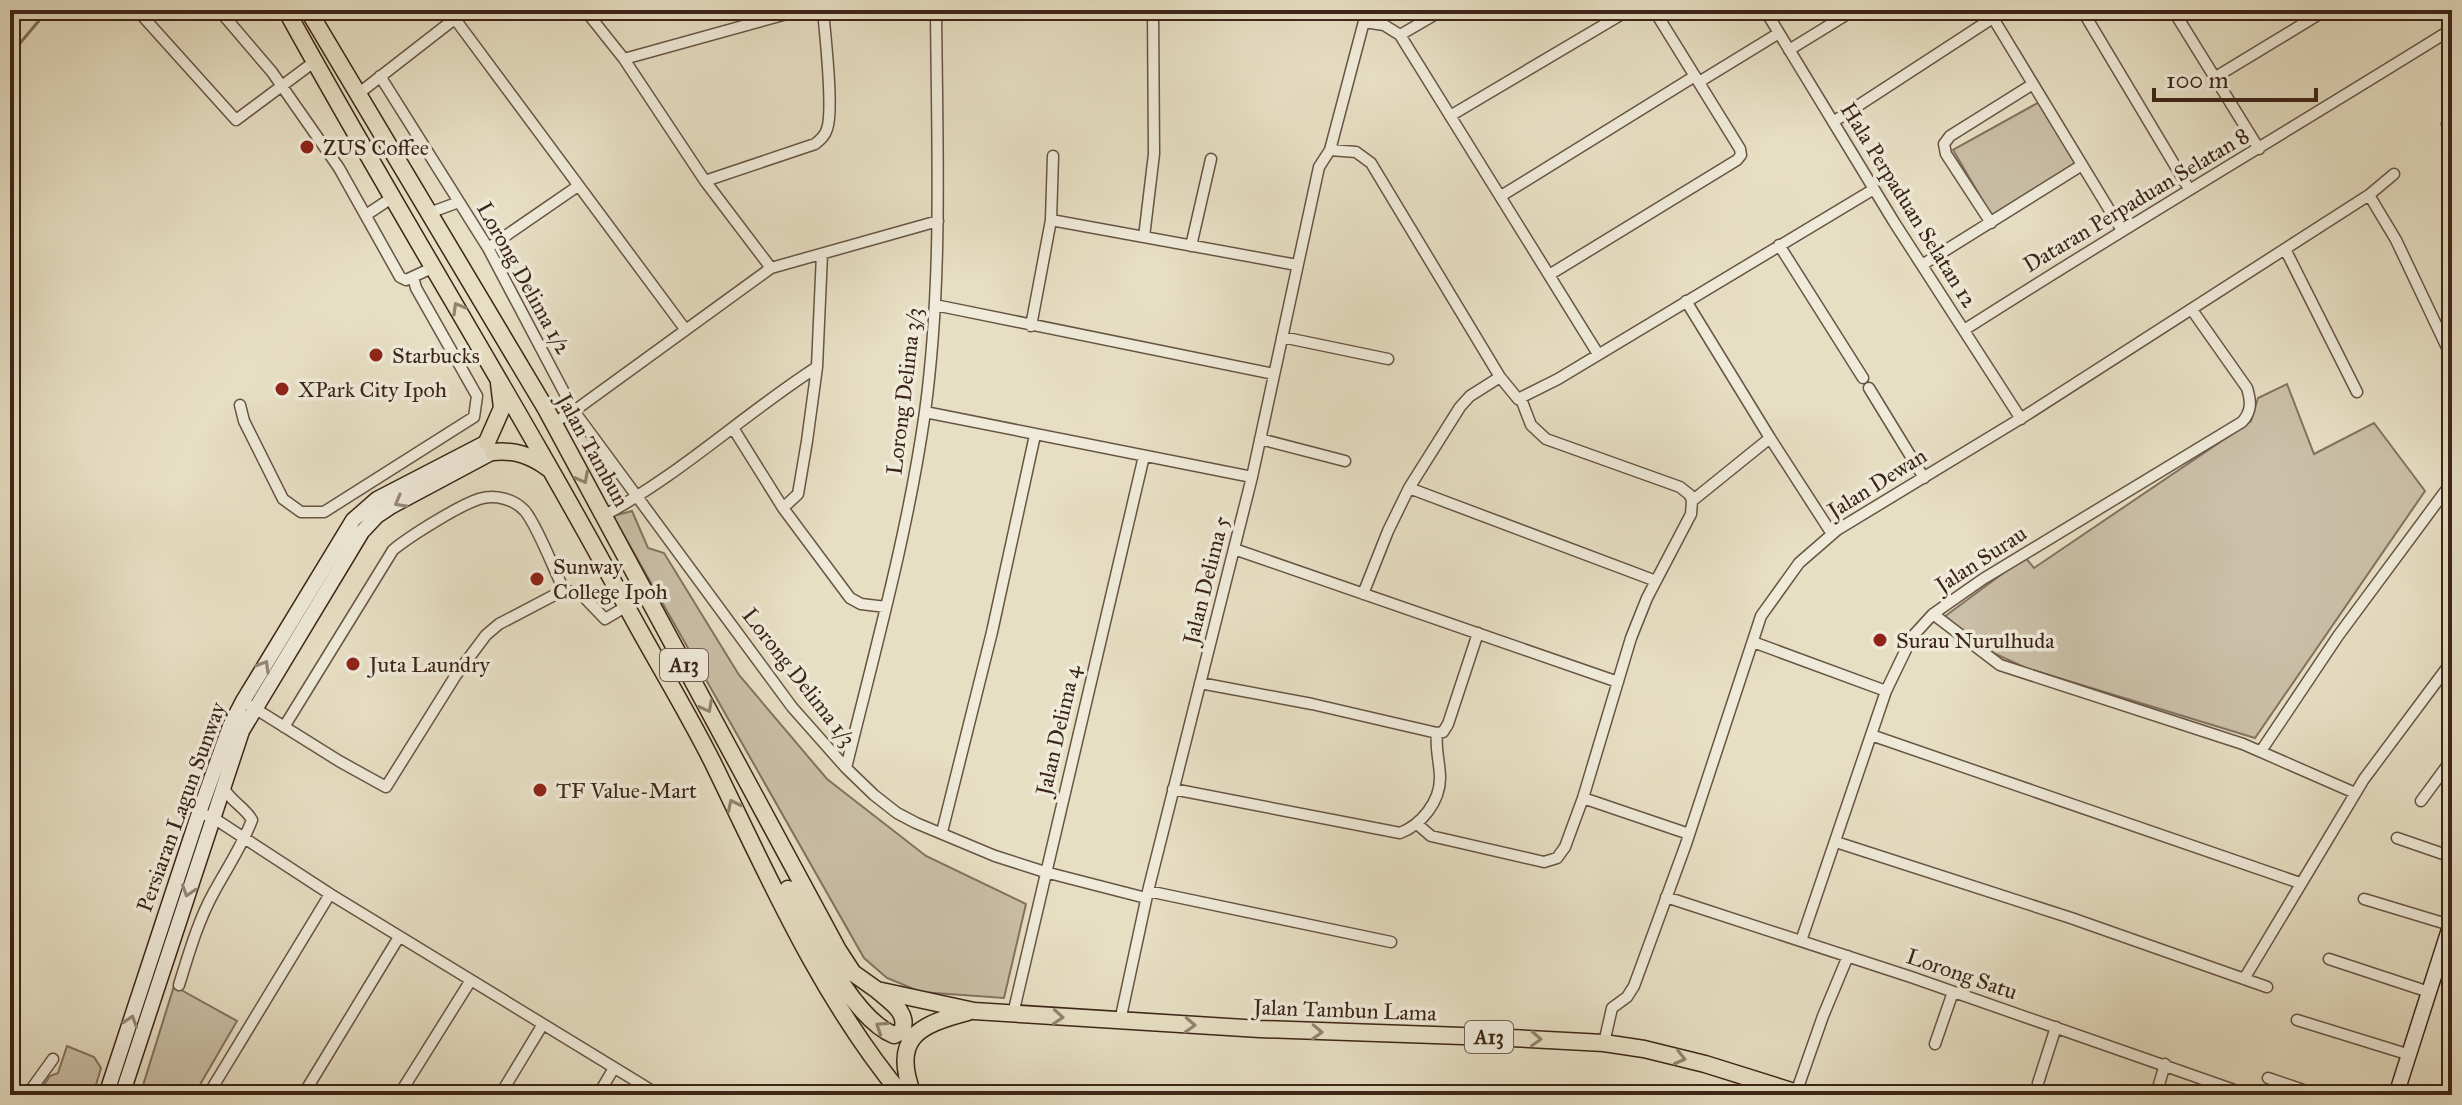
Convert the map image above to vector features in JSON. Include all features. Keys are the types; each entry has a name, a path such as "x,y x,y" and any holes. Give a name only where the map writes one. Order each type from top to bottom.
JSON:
{"main road":[{"path":"286,10 550,469"},
{"name":"Jalan Tambun","path":"308,10 553,423 822,921 853,973 902,1013 905,1023 902,1031 894,1035 885,1032 868,1019 852,999 777,871 749,836"},
{"path":"498,376 502,408 490,447 522,453 550,469"},
{"name":"Persiaran Lagun Sunway","path":"122,1095 230,726 249,705 377,499 490,447"},
{"name":"A13","path":"550,469 708,755 821,973 857,1033 902,1095"},
{"name":"Persiaran Lagun Sunway","path":"106,1095 205,815 223,787 249,705"},
{"path":"2396,1095 2451,922"},
{"path":"877,990 974,1011"},
{"path":"913,1095 905,1067 907,1050 915,1036 927,1024 974,1011"},
{"name":"Jalan Tambun Lama","path":"974,1011 1120,1021 1604,1043 1705,1064 1800,1094"}],"street":[{"path":"137,10 236,120 314,62"},
{"path":"219,10 282,86 339,168 398,273 406,280 434,267"},
{"path":"358,94 466,10"},
{"path":"585,10 624,59 705,181 771,268"},
{"path":"624,59 801,10"},
{"path":"705,181 815,144 822,138 829,114 823,10"},
{"name":"Lorong Delima 3/3","path":"846,768 911,495 925,412 935,305 938,221 936,10"},
{"path":"1144,237 1154,154 1153,10"},
{"path":"1400,35 1443,10"},
{"path":"1450,116 1629,10"},
{"path":"1549,275 1740,158 1740,149 1654,10"},
{"name":"Hala Perpaduan Selatan 12","path":"1765,10 1874,189 2021,419"},
{"path":"1789,50 1854,10"},
{"path":"1833,122 2004,10"},
{"path":"2082,10 2189,189"},
{"path":"2173,10 2259,149"},
{"path":"2214,78 2326,10"},
{"path":"1366,16 1400,35 1598,354"},
{"name":"Jalan Delima 5","path":"1120,1021 1147,895 1252,477 1319,167 1330,150 1366,16"},
{"path":"1993,18 2121,229"},
{"path":"455,19 685,329"},
{"name":"Dataran Perpaduan Selatan 8","path":"1964,330 2121,229 2259,149 2452,29"},
{"path":"1501,196 1779,33"},
{"name":"Lorong Delima 1/2","path":"380,76 488,248 574,411 636,498"},
{"path":"1991,223 1946,154 1944,144 1950,136 2033,84"},
{"path":"2450,134 2447,121 2452,115"},
{"path":"1330,150 1356,152 1367,158 1375,168 1500,377 1513,395 1521,399 1531,425 1546,439 1680,487 1692,501 1691,514 1631,638 1583,798 1565,847 1557,858 1544,862 1431,836 1417,824"},
{"path":"1031,326 1051,220 1053,156"},
{"path":"1191,246 1211,159"},
{"path":"1922,265 2082,165"},
{"name":"Jalan Dewan","path":"1604,1043 1609,1013 1631,992 1666,897 1761,616 1799,563 1832,534 2192,310 2369,195 2394,174"},
{"path":"488,248 578,186"},
{"path":"1521,399 1874,189"},
{"path":"2369,195 2396,240 2452,358"},
{"path":"366,215 393,197"},
{"path":"429,213 459,202"},
{"path":"1051,220 1297,265"},
{"path":"553,423 771,268 938,221"},
{"path":"1779,245 1863,378"},
{"path":"2285,249 2357,392"},
{"path":"783,508 798,494 817,367 822,254"},
{"path":"240,405 244,421 283,499 301,512 324,512 474,417 477,396 416,288 413,277"},
{"path":"1686,301 1832,534"},
{"path":"935,305 1274,374"},
{"name":"Jalan Surau","path":"1801,941 1886,691 1912,637 1933,614 1983,579 2242,422 2247,416 2250,398 2247,388 2192,310"},
{"path":"1282,337 1388,359"},
{"path":"603,516 636,498 778,392 817,367"},
{"path":"1363,594 1409,488 1460,407 1470,396 1500,377"},
{"path":"1869,388 1924,478"},
{"path":"925,412 1252,477"},
{"path":"733,428 783,508 850,598 861,604 886,607"},
{"path":"942,832 992,632 1035,435"},
{"path":"1692,501 1770,438"},
{"path":"1260,439 1345,461"},
{"name":"Jalan Delima 4","path":"1017,1014 1045,872 1144,456"},
{"path":"2261,751 2338,636 2452,482"},
{"path":"1409,488 1656,581"},
{"path":"284,727 393,550 479,499 496,497 512,501 524,511 564,590"},
{"name":"Lorong Delima 1/3","path":"636,498 792,707 846,768 897,813 995,856 1045,872 1391,942"},
{"path":"338,504 358,526"},
{"path":"1234,549 1618,682"},
{"path":"249,705 386,787 480,641 499,624 564,590 582,595 605,619 627,606"},
{"path":"1933,614 2000,665 2261,751 2355,793"},
{"path":"1200,683 1443,732 1478,633"},
{"path":"1753,642 1886,691"},
{"path":"2244,979 2355,793 2452,661"},
{"path":"1173,789 1400,833 1417,824 1434,801 1439,788 1435,751 1437,733"},
{"path":"1871,735 2300,883"},
{"path":"2421,801 2452,759"},
{"path":"179,985 201,920 245,838 251,817 229,798 223,787"},
{"path":"1583,798 1689,834"},
{"path":"205,815 659,1095"},
{"path":"2397,838 2452,857"},
{"path":"1836,842 2071,918 2267,987"},
{"path":"208,1095 330,894"},
{"name":"Lorong Satu","path":"1666,897 2165,1064 2242,1095"},
{"path":"2364,899 2451,922"},
{"path":"303,1095 399,937"},
{"path":"1800,1094 1823,1016 1848,956"},
{"path":"2329,959 2429,992"},
{"path":"399,1095 471,980"},
{"path":"1935,1044 1953,992"},
{"path":"2297,1020 2410,1055"},
{"path":"500,1095 543,1024"},
{"path":"2038,1083 2056,1027"},
{"path":"27,1095 53,1059"},
{"path":"2156,1095 2165,1064"},
{"path":"598,1095 614,1068"},
{"path":"2268,1078 2318,1095"}],"shaded area":[{"path":"2043,100 2080,165 1993,218 1953,150"},
{"path":"2287,384 2314,454 2374,423 2425,491 2255,738 2026,668 1989,651 1944,617 2025,557 2034,568 2251,421 2258,398"},
{"path":"632,511 648,548 664,553 739,675 827,779 926,856 1026,904 1004,998 921,992 887,978 864,958 613,516"},
{"path":"174,986 237,1021 194,1095 140,1095"},
{"path":"67,1046 94,1057 101,1068 93,1095 37,1095 50,1076 58,1073"}],"waterway":[{"path":"10,55 48,10"}],"place":[{"name":"ZUS Coffee","path":"307,147"},
{"name":"Starbucks","path":"376,355"},
{"name":"XPark City Ipoh","path":"282,389"},
{"name":"Sunway College Ipoh","path":"537,579"},
{"name":"Surau Nurulhuda","path":"1880,640"},
{"name":"Juta Laundry","path":"353,664"},
{"name":"TF Value-Mart","path":"540,790"}]}
